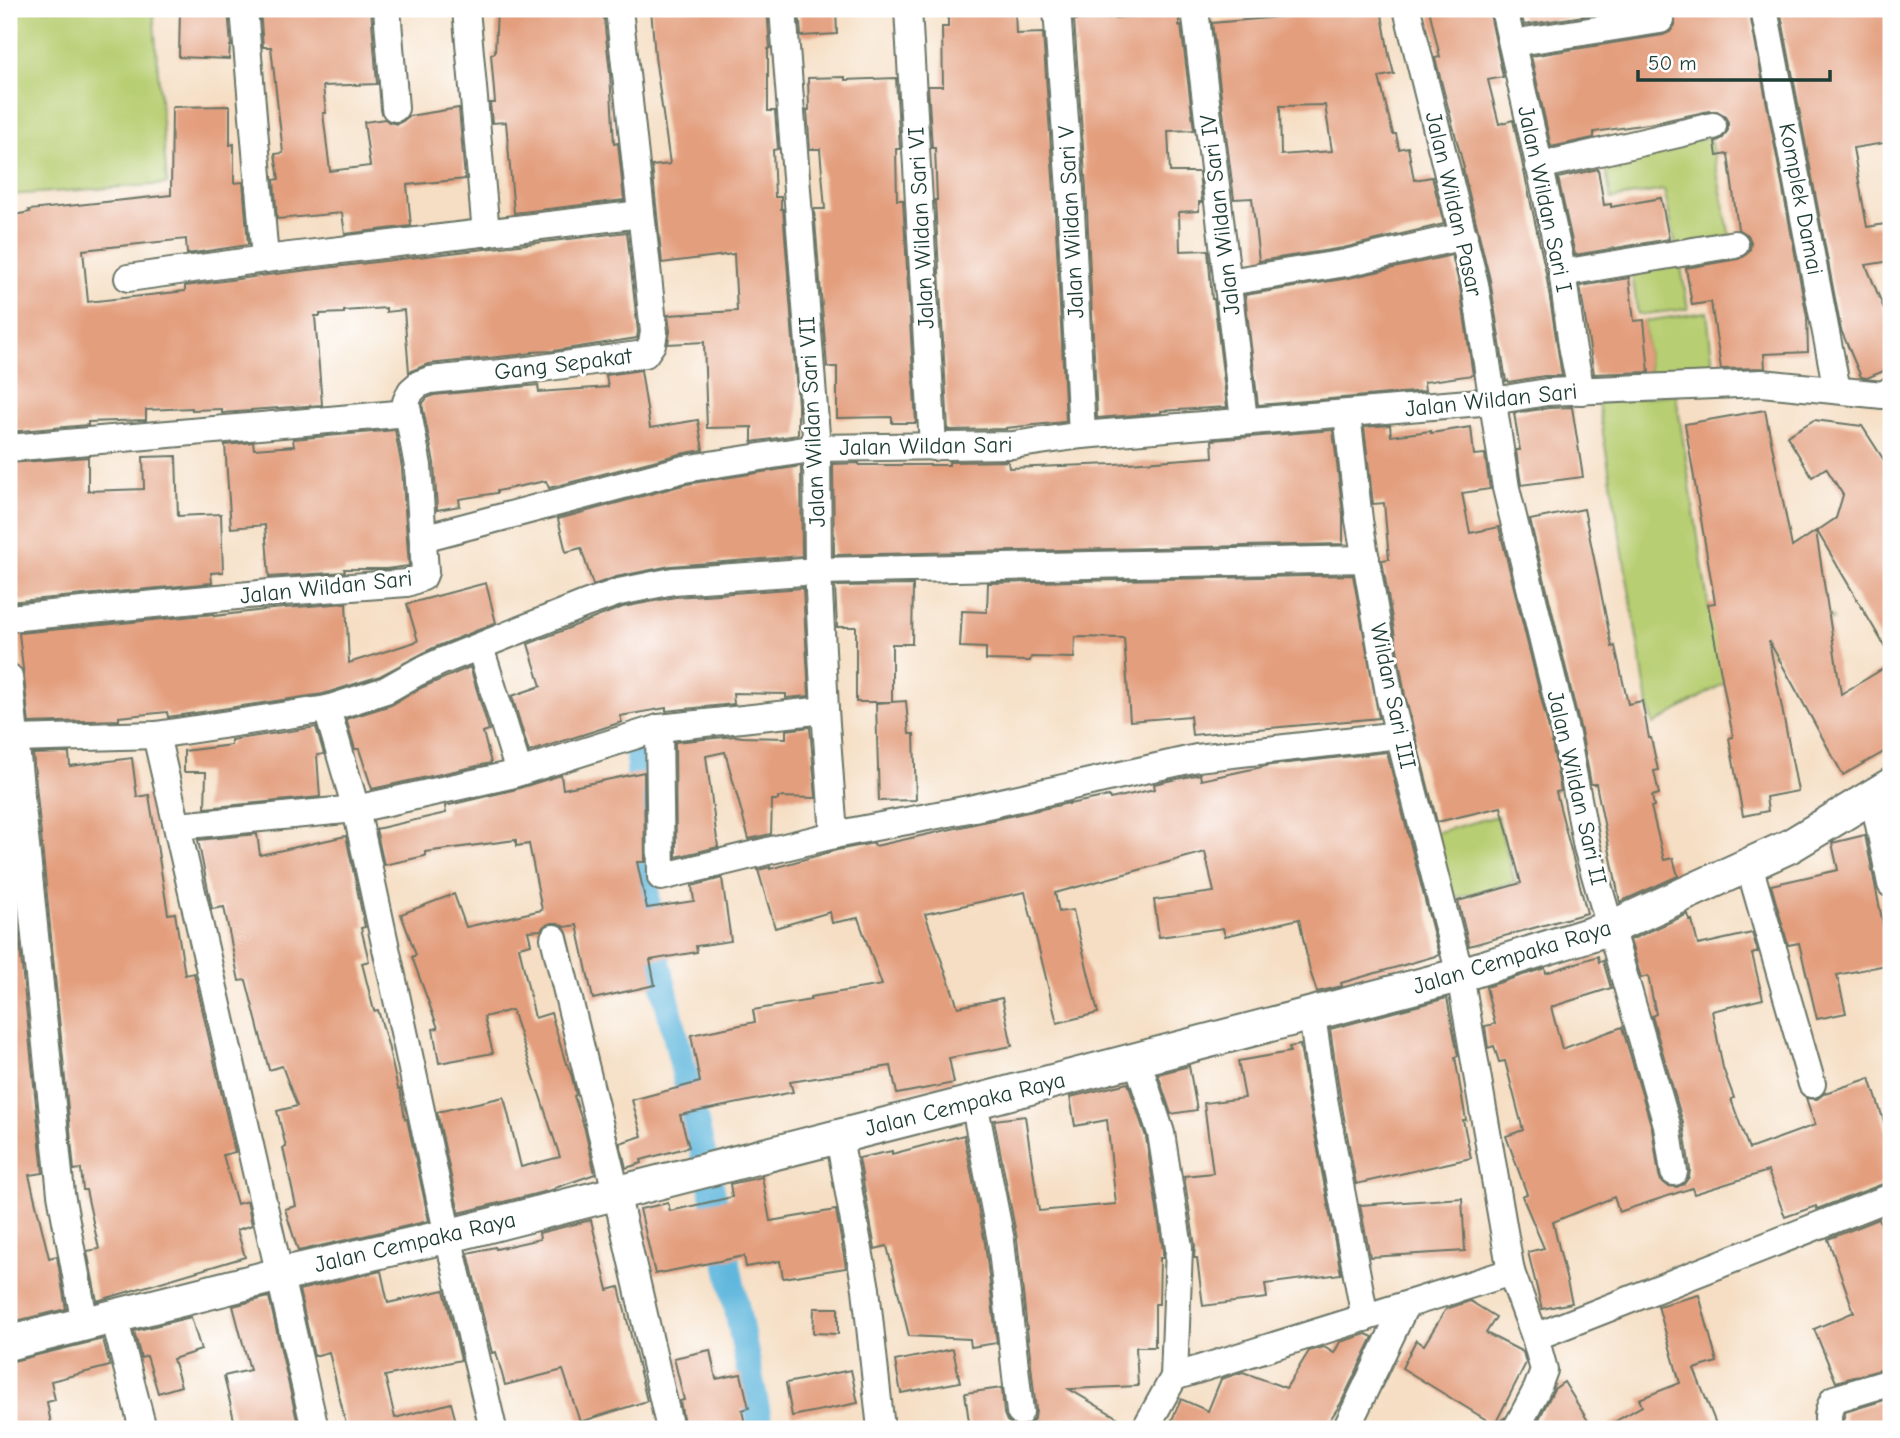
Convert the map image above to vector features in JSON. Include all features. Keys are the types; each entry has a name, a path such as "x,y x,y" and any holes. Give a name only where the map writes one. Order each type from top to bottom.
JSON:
{"street":[{"path":"244,9 265,259"},
{"path":"387,9 395,107"},
{"path":"466,9 486,233"},
{"name":"Gang Sepakat","path":"408,413 406,402 411,391 430,380 645,354 652,344 654,332 619,9"},
{"name":"Jalan Wildan Sari VII","path":"783,9 817,449 818,571 824,710 834,835"},
{"name":"Jalan Wildan Sari VI","path":"908,9 933,447"},
{"name":"Jalan Wildan Sari V","path":"1057,9 1070,190 1082,435"},
{"name":"Jalan Wildan Sari IV","path":"1195,9 1244,420"},
{"name":"Jalan Wildan Pasar","path":"1407,9 1475,284 1493,401"},
{"name":"Jalan Wildan Sari I","path":"1504,9 1562,273 1581,391"},
{"name":"Komplek Damai","path":"1764,9 1837,390"},
{"path":"1511,43 1660,20"},
{"path":"1539,166 1713,126"},
{"path":"128,278 641,214"},
{"path":"1228,282 1346,263 1464,236"},
{"path":"1562,273 1735,244"},
{"name":"Jalan Wildan Sari","path":"9,618 269,593 407,583 423,577 425,572 423,538 684,469 817,449 1013,445 1082,435 1244,420 1493,401 1547,392 1762,383 1888,398"},
{"name":"Jalan Wildan Sari II","path":"1493,401 1506,488 1566,734 1587,847 1667,1125 1674,1172"},
{"path":"9,448 408,413 418,466 423,538"},
{"name":"Wildan Sari III","path":"1347,414 1359,520 1390,699 1460,975 1511,1272 1544,1370 1516,1429"},
{"path":"15,739 156,734 327,709 386,690 416,673 585,604 620,592 673,581 818,571 1366,559"},
{"path":"480,647 519,772"},
{"path":"9,677 61,1194 100,1320 143,1429"},
{"path":"327,709 356,808 448,1236 493,1429"},
{"path":"178,826 356,808 519,772 659,728 824,710"},
{"path":"659,728 661,877 834,835 974,808 1198,758 1399,735"},
{"path":"156,734 314,1429"},
{"path":"1882,790 1891,884"},
{"name":"Jalan Cempaka Raya","path":"9,1343 839,1137 1460,975 1610,928 1790,846 1882,790"},
{"path":"1749,865 1812,1084"},
{"path":"554,938 617,1192 670,1429"},
{"path":"1312,1015 1324,1099 1365,1318"},
{"path":"1137,1060 1161,1133 1179,1248 1174,1377 1145,1429"},
{"path":"974,1102 1001,1241 1020,1412"},
{"path":"839,1137 866,1289 881,1429"},
{"path":"1535,1337 1891,1197"},
{"path":"1174,1377 1511,1272"},
{"path":"1346,1429 1405,1306"},
{"path":"1830,1429 1828,1410 1834,1399 1891,1382"}],"green space":[{"path":"9,9 153,9 167,184 9,195"},
{"path":"1710,137 1730,237 1676,247 1664,190 1611,199 1604,159"},
{"path":"1680,260 1688,309 1638,315 1631,267"},
{"path":"1707,312 1714,374 1650,380 1644,321"},
{"path":"1676,394 1709,609 1821,592 1822,607 1833,619 1653,725 1598,403"},
{"path":"1497,816 1515,882 1451,899 1434,833"}],"building":[{"path":"180,9 228,9 231,46 229,59 179,57"},
{"path":"260,9 371,9 377,84 323,86 326,113 323,113 330,171 370,166 364,122 385,119 397,124 409,116 459,108 465,179 407,185 411,226 345,234 342,213 277,219 274,180 279,179 275,154 283,153 271,47 263,47"},
{"path":"497,9 542,9 542,13 603,10 614,144 618,143 624,200 514,213 506,122 492,123 490,103 495,103 491,54 495,53"},
{"path":"651,9 767,9 770,48 768,111 775,111 778,149 773,150 775,197 781,197 783,209 798,435 752,442 752,427 707,428 704,342 668,344 668,315 737,311 734,254 662,263 652,166 670,164"},
{"path":"799,9 836,9 837,34 801,36"},
{"path":"948,9 1015,9 1016,34 1043,33 1054,191 1064,422 1006,429 948,430 935,200 935,148 932,148 928,86 943,86 942,27 948,27"},
{"path":"1312,9 1381,9 1394,74 1379,77 1393,134 1396,134 1399,149 1408,147 1414,180 1432,177 1444,224 1343,248 1259,261 1252,198 1234,199 1212,23 1290,16 1289,12","holes":["1325,105 1332,151 1281,155 1280,106"]},
{"path":"1429,9 1489,9 1503,77 1488,80 1499,124 1513,120 1546,273 1562,376 1506,381 1490,280 1435,58 1440,57"},
{"path":"1520,9 1630,9 1524,25"},
{"path":"1671,9 1749,9 1807,317 1808,352 1764,354 1765,368 1721,369 1711,302 1692,305 1686,268 1738,259 1745,256 1750,249 1748,235 1738,229 1728,154 1717,156 1715,142 1723,138 1728,130 1724,115 1709,111 1594,132 1593,138 1551,147 1531,56 1663,35 1670,32 1675,25"},
{"path":"1780,9 1891,9 1891,142 1853,148 1867,227 1891,223 1891,261 1866,265 1891,326 1891,368 1867,378 1861,377 1841,330"},
{"path":"1179,11 1194,130 1168,131 1170,172 1199,172 1202,202 1199,202 1199,211 1179,212 1180,251 1208,250 1227,407 1097,418 1086,189 1074,20"},
{"path":"845,77 845,80 896,78 900,149 896,149 897,200 903,200 916,423 892,423 892,417 837,418 837,367 827,367 814,209 825,209 820,149 810,149 807,110 808,78"},
{"path":"230,106 234,183 243,182 248,245 187,254 186,239 83,250 88,302 185,291 185,286 267,275 627,232 637,338 553,351 428,364 409,372 404,310 386,312 386,308 320,314 315,316 322,405 222,413 222,409 146,410 146,420 88,422 88,425 9,432 9,216 30,212 29,210 171,195 172,107"},
{"path":"1598,169 1604,205 1611,204 1611,207 1661,198 1669,239 1575,255 1558,178"},
{"path":"1452,255 1460,287 1473,375 1424,382 1425,391 1258,405 1245,295 1349,278"},
{"path":"1629,278 1634,321 1644,320 1649,372 1594,374 1580,286"},
{"path":"641,370 650,428 698,420 703,450 549,488 546,481 459,499 460,506 437,510 434,463 422,404 427,398 434,395 538,385 539,392 608,387 606,375"},
{"path":"1572,407 1583,477 1521,485 1516,450 1520,450 1514,413"},
{"path":"1765,410 1792,547 1816,531 1841,694 1891,664 1891,748 1843,775 1769,641 1798,791 1766,797 1768,811 1743,816 1729,738 1733,737 1708,604 1715,603 1685,424"},
{"path":"1814,420 1862,426 1891,471 1891,657 1817,531 1836,518 1843,495 1826,468 1812,477 1787,436"},
{"path":"1390,425 1391,436 1471,427 1474,455 1485,454 1490,489 1462,493 1470,533 1499,527 1551,738 1561,791 1556,792 1587,913 1469,946 1458,901 1521,883 1501,807 1437,822 1405,696 1382,560 1389,559 1384,503 1373,504 1364,427"},
{"path":"395,430 402,468 409,566 344,569 345,572 269,577 265,525 231,528 225,445 253,442 254,449 294,446 293,439"},
{"path":"1333,430 1343,515 1343,544 834,555 833,464 949,465 949,462 1008,461 1009,468 1114,464 1213,457 1212,440"},
{"path":"176,456 178,516 221,514 223,572 211,573 212,583 9,602 9,463 88,457 88,491 144,489 143,457"},
{"path":"801,466 802,556 670,566 616,577 593,585 581,548 566,552 558,519 687,484"},
{"path":"1584,509 1612,647 1615,646 1628,704 1642,701 1651,738 1658,770 1654,771 1659,794 1652,796 1654,806 1651,807 1664,860 1673,858 1678,876 1620,902 1596,784 1591,784 1581,731 1530,520"},
{"path":"1353,575 1379,718 1192,735 1190,716 1130,721 1124,638 1075,637 1074,658 1031,657 1030,661 986,660 986,648 960,647 962,611 987,612 988,583"},
{"path":"486,583 496,623 433,648 380,676 323,694 168,717 167,712 119,717 119,720 29,723 19,633 346,603 349,663 418,641 407,604"},
{"path":"913,585 912,644 892,644 892,702 856,702 856,627 837,627 835,586"},
{"path":"803,588 809,696 786,698 786,694 733,693 734,704 666,711 666,708 620,716 622,722 529,752 512,696 541,686 528,644 623,607 675,597"},
{"path":"470,667 489,730 483,732 491,763 372,789 346,719 391,705 423,687"},
{"path":"906,701 909,734 914,734 916,800 879,801 876,703"},
{"path":"316,727 324,754 317,755 320,797 205,808 206,772 184,772 184,751 231,745 231,740"},
{"path":"810,727 816,798 778,797 778,800 772,800 771,834 749,839 725,752 706,756 718,847 676,857 675,742 735,736 786,738 786,730"},
{"path":"1387,752 1439,955 1317,992 1299,919 1225,936 1223,928 1159,937 1154,900 1214,892 1205,852 1055,893 1059,912 1073,910 1098,1013 1057,1023 1025,892 925,914 958,1007 1002,998 1012,1046 949,1058 954,1083 897,1094 891,1066 790,1082 793,1092 680,1115 689,1147 641,1160 642,1163 626,1168 620,1143 642,1136 632,1100 700,1082 691,1035 755,1022 753,1010 882,985 858,918 832,923 830,912 775,928 758,870 837,850 874,843 875,846 1069,803 1109,796 1110,799 1155,789 1154,784 1200,774 1201,780 1271,765"},
{"path":"69,753 70,766 132,758 137,797 149,795 168,914 175,913 185,975 194,973 235,1152 223,1155 237,1204 247,1201 252,1225 237,1230 245,1257 97,1301 87,1251 99,1249 86,1190 83,1190 81,1169 74,1170 33,754"},
{"path":"644,772 645,862 637,862 647,908 694,901 692,886 722,878 731,941 696,946 697,952 650,960 655,985 593,999 577,925 565,927 551,923 541,930 528,931 531,944 519,947 535,1018 551,1013 572,1077 574,1096 595,1174 555,1189 459,1213 437,1112 504,1097 521,1167 560,1157 512,1010 484,1017 493,1053 439,1063 433,1029 438,1028 412,957 416,955 401,914 454,894 466,927 542,910 529,844 516,846 516,840 425,852 425,856 384,865 376,829 446,813 445,806 561,775 563,789"},
{"path":"257,834 260,855 346,836 365,927 361,928 369,961 362,963 374,1011 378,1010 400,1089 429,1221 298,1251 285,1209 296,1206 277,1111 297,1106 282,1066 269,1070 246,980 239,981 224,907 212,909 198,840"},
{"path":"1865,835 1891,964 1837,975 1846,1013 1817,1019 1799,943 1788,945 1771,885 1838,870 1832,843"},
{"path":"9,858 43,1173 29,1175 49,1258 57,1256 66,1309 12,1322 9,1309"},
{"path":"1688,914 1698,945 1752,933 1758,952 1752,954 1763,999 1712,1011 1723,1068 1734,1098 1731,1099 1749,1149 1815,1125 1806,1098 1817,1099 1825,1093 1870,1078 1891,1144 1891,1181 1817,1209 1816,1206 1785,1217 1768,1171 1694,1194 1692,1188 1619,1212 1614,1197 1553,1222 1572,1303 1542,1309 1528,1252 1544,1248 1522,1196 1527,1194 1506,1136 1523,1130 1505,1061 1499,1062 1494,1046 1488,1048 1485,1026 1495,1024 1486,987 1545,968 1546,973 1598,956 1599,962 1603,961 1611,988 1551,1007 1562,1049 1622,1027 1652,1128 1661,1181 1668,1186 1677,1187 1684,1184 1690,1170 1683,1123 1652,1016 1656,1014 1648,976 1641,978 1630,940"},
{"path":"1447,998 1458,1056 1455,1057 1466,1120 1463,1120 1471,1158 1356,1184 1330,1029"},
{"path":"1300,1045 1341,1274 1265,1284 1267,1298 1203,1306 1184,1176 1213,1173 1204,1103 1245,1098 1238,1061 1290,1052 1289,1047"},
{"path":"1189,1066 1197,1110 1171,1114 1158,1074"},
{"path":"1128,1083 1146,1137 1163,1249 1163,1258 1160,1258 1159,1304 1155,1304 1155,1347 1136,1347 1138,1386 1069,1389 1130,1425 1129,1429 1067,1429 1072,1422 1030,1423 1035,1418 1036,1410 1017,1239 994,1120 1025,1116 1039,1211 1116,1204 1107,1120 1075,1126 1070,1097"},
{"path":"964,1135 985,1243 997,1343 971,1347 970,1339 909,1336 887,1246 875,1249 859,1158 892,1151 892,1154"},
{"path":"762,1177 770,1221 836,1210 846,1268 783,1278 780,1261 746,1267 744,1256 655,1274 640,1209 668,1203 670,1211 732,1197 730,1184"},
{"path":"1462,1198 1465,1251 1370,1257 1360,1205"},
{"path":"1879,1219 1891,1252 1891,1367 1836,1382 1814,1329 1854,1312 1828,1239"},
{"path":"591,1220 608,1290 619,1287 647,1401 580,1422 563,1370 505,1385 496,1352 492,1353 468,1253 540,1239 539,1233"},
{"path":"381,1271 388,1303 444,1290 461,1360 385,1376 395,1418 451,1403 458,1429 347,1429 329,1352 314,1356 299,1290"},
{"path":"1699,1295 1717,1362 1694,1369 1718,1429 1602,1429 1642,1406 1639,1399 1680,1383 1658,1306"},
{"path":"269,1297 299,1429 236,1429 224,1376 250,1370 233,1306"},
{"path":"1470,1301 1496,1317 1486,1333 1523,1352 1526,1363 1495,1424 1504,1418 1500,1429 1485,1429 1493,1424 1402,1368 1416,1340 1424,1345 1446,1309"},
{"path":"814,1308 838,1308 838,1334 813,1333"},
{"path":"191,1317 201,1350 173,1359 181,1386 158,1393 147,1356 141,1358 134,1331"},
{"path":"1366,1334 1373,1337 1341,1403 1324,1429 1168,1429 1181,1399 1208,1411 1221,1379 1243,1372 1286,1388 1309,1351 1324,1347 1334,1353 1340,1342"},
{"path":"103,1339 110,1366 51,1381 55,1400 47,1402 51,1424 33,1429 9,1429 9,1362"},
{"path":"953,1349 960,1382 901,1393 895,1361"},
{"path":"710,1350 716,1379 741,1374 749,1408 742,1410 746,1429 685,1429 680,1401 684,1400 674,1358"},
{"path":"851,1370 858,1403 792,1416 786,1383"},
{"path":"1564,1382 1593,1429 1534,1429 1554,1389"},
{"path":"1002,1388 1004,1414 1011,1424 1011,1429 970,1429 965,1393"},
{"path":"1891,1398 1891,1429 1845,1429 1845,1412"}],"waterway":[{"path":"638,752 649,924 719,1220 761,1429"}]}
